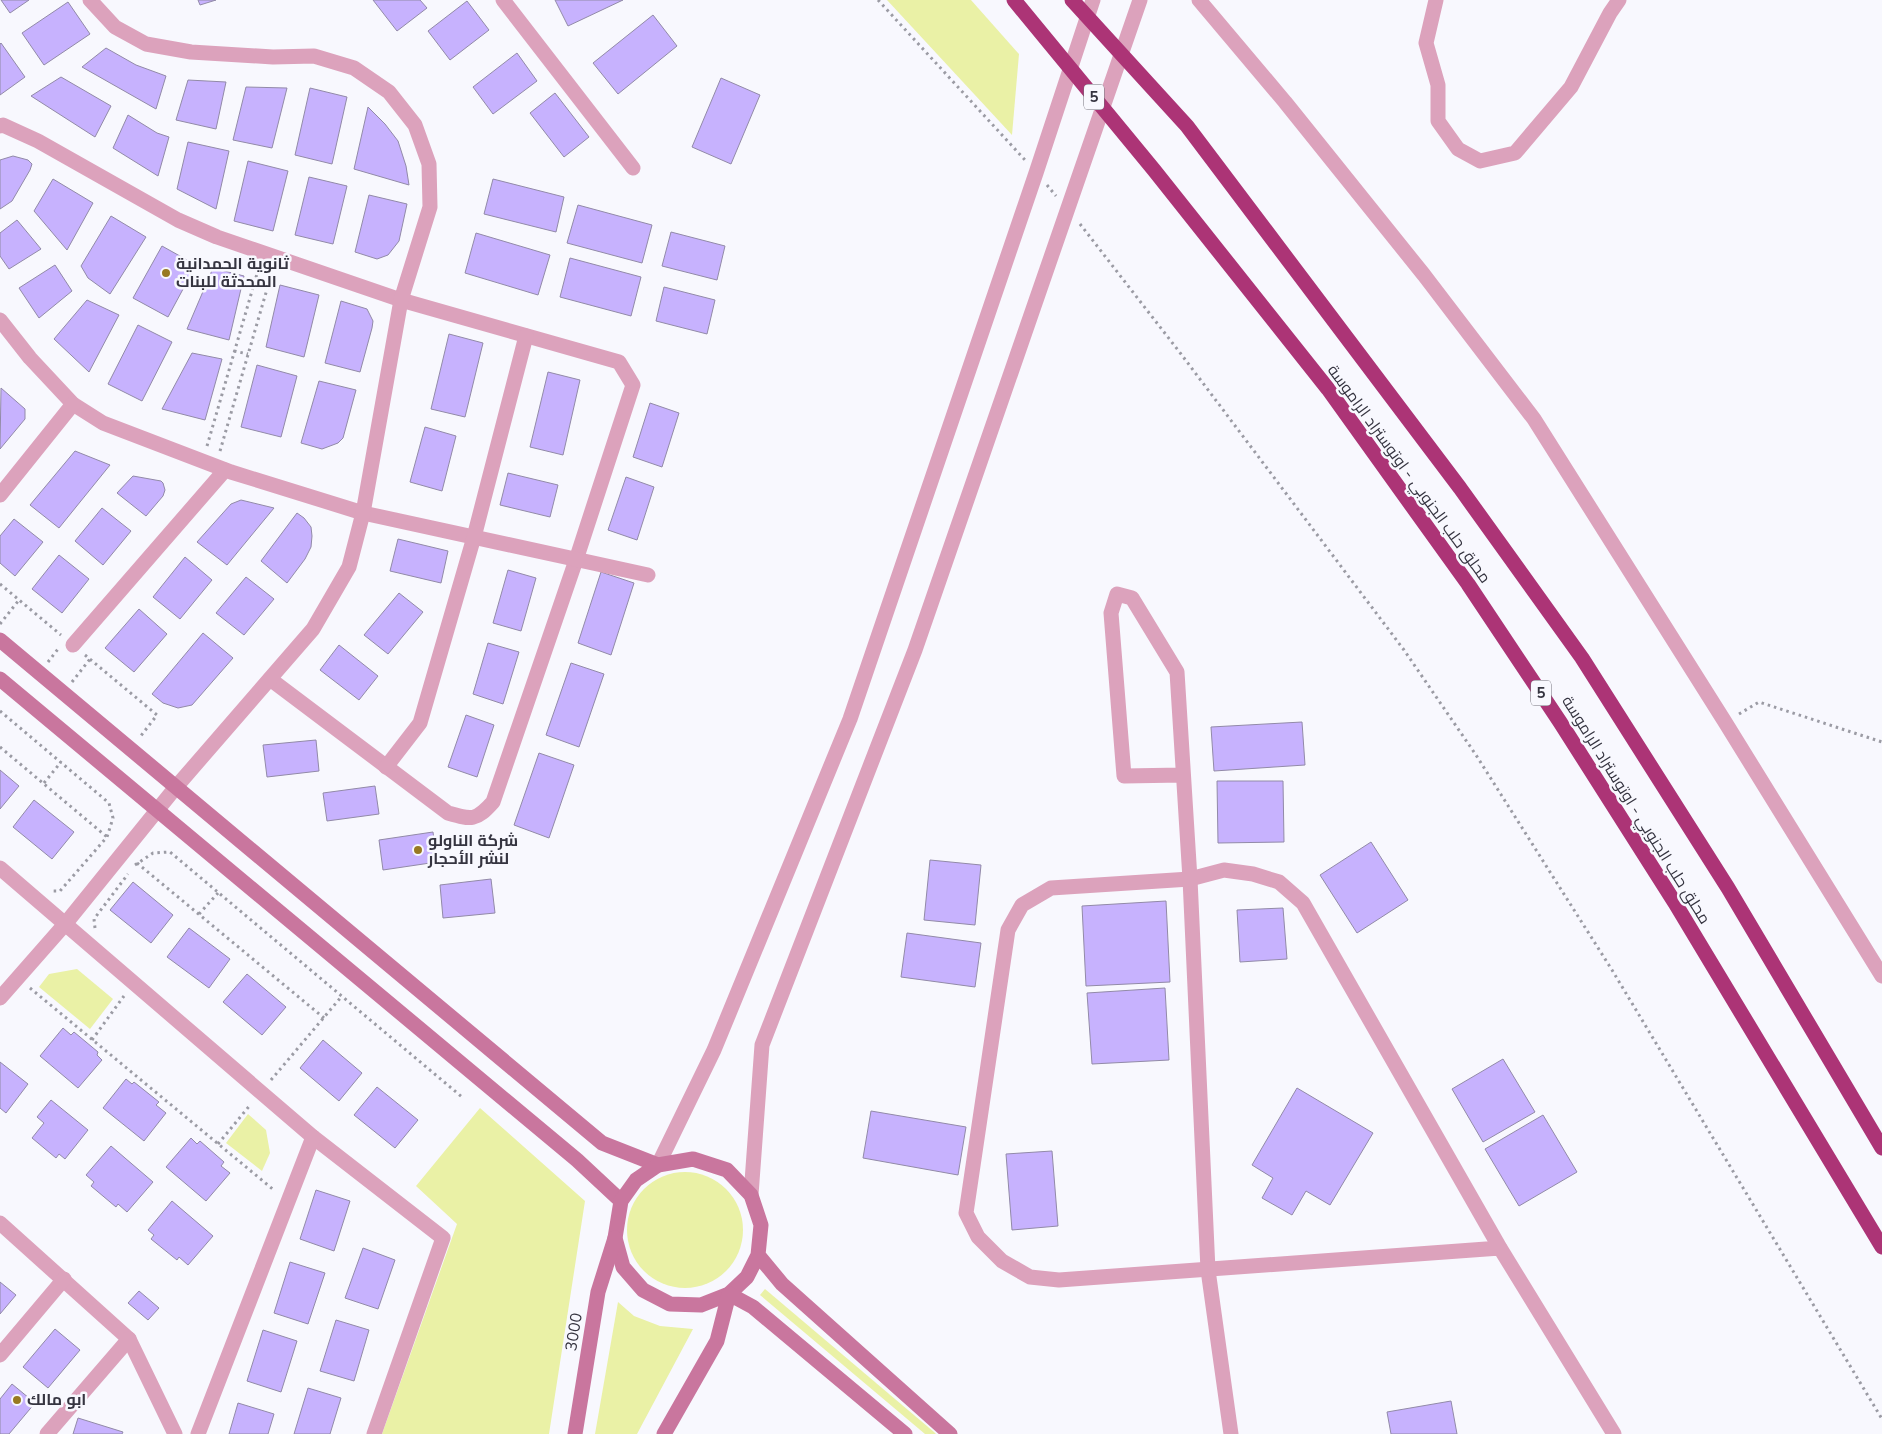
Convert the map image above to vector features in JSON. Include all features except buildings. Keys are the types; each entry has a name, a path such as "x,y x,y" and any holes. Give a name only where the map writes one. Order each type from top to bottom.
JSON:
{"highway":[{"name":"محلق حلب الجنوبي - اوتوستراد الراموسة","path":"1014,0 1154,170 1328,389 1468,584 1560,722 1675,903 1882,1247"},
{"name":"محلق حلب الجنوبي - اوتوستراد الراموسة","path":"1072,0 1187,126 1460,488 1582,658 1728,888 1882,1148"}],"street":[{"path":"0,998 66,923 176,787 313,629 349,567 363,513 401,300 430,206 429,164 415,125 389,92 354,68 314,56 273,57 191,52 146,44 115,27 90,0"},
{"path":"503,0 633,168"},
{"path":"658,1165 714,1050 850,719 1093,0"},
{"path":"751,1195 727,1170 693,1159 658,1165 636,1180 621,1201 614,1238 623,1267 643,1290 670,1304 701,1305 729,1294 747,1277 758,1255 761,1224 751,1195 762,1045 915,650 1140,0"},
{"path":"1199,0 1286,102 1534,419 1882,976"},
{"path":"1436,0 1426,43 1438,85 1438,121 1458,149 1480,161 1515,153 1572,87 1610,13 1619,0"},
{"path":"0,126 3,125 38,141 178,220 218,237 401,300 619,362 633,385 576,560 493,802 481,815 466,818 448,813 270,679"},
{"path":"0,320 30,358 73,404 103,423 214,466 363,513 648,575"},
{"path":"386,767 420,723 474,537 526,336"},
{"path":"0,495 73,404"},
{"path":"67,645 214,466"},
{"path":"1182,775 1124,776 1111,613 1117,594 1132,598 1177,672 1190,879 1208,1270 1231,1434"},
{"path":"0,640 602,1142 658,1165"},
{"path":"0,679 577,1160 621,1201"},
{"path":"0,868 135,982 313,1137 443,1238 374,1434"},
{"path":"1500,1248 1059,1280 1030,1277 1002,1261 978,1237 966,1214 1008,930 1022,906 1051,888 1190,879 1224,870 1252,874 1279,882 1303,902 1500,1248 1614,1434"},
{"path":"198,1434 313,1137"},
{"path":"0,1223 130,1339 175,1434"},
{"name":"3000","path":"575,1434 598,1292 614,1238"},
{"path":"758,1255 782,1284 950,1434"},
{"path":"0,1356 64,1279"},
{"path":"664,1434 717,1340 729,1294"},
{"path":"729,1294 753,1306 905,1434"},
{"path":"47,1434 130,1339"}],"path":[{"path":"878,0 1067,208 1181,354 1404,650 1476,755 1612,970 1882,1420"},
{"path":"214,466 234,350 270,255"},
{"path":"214,466 248,354 270,255"},
{"path":"234,350 248,354"},
{"path":"0,624 19,600"},
{"path":"45,665 67,645"},
{"path":"69,685 90,659"},
{"path":"1725,722 1759,702 1882,742"},
{"path":"0,711 109,804 113,818 107,836 60,891 46,891"},
{"path":"0,720 4,715"},
{"path":"0,747 107,836"},
{"path":"44,784 61,762"},
{"path":"96,935 94,919 137,863 153,853 170,852 462,1097"},
{"path":"137,863 324,1018"},
{"path":"199,914 218,892"},
{"path":"18,978 287,1201"},
{"path":"92,1040 135,982"},
{"path":"218,1144 342,996"}],"green space":[{"path":"887,0 971,0 1019,54 1012,135"},
{"path":"77,969 113,999 90,1029 39,987 49,974"},
{"path":"480,1108 585,1201 549,1434 382,1434 457,1224 416,1186"},
{"path":"248,1114 266,1130 270,1153 262,1171 226,1143"},
{"path":"685,1172 707,1176 726,1189 739,1208 743,1230 739,1252 726,1271 707,1284 685,1288 663,1284 644,1271 631,1252 627,1230 631,1208 644,1189 663,1176"},
{"path":"765,1289 936,1434 925,1434 760,1295"},
{"path":"618,1302 634,1316 660,1326 693,1329 637,1434 595,1434"}],"place":[{"name":"ثانوية الحمدانية المحدثة للبنات","path":"166,273"},
{"name":"شركة الناولو لنشر الأحجار","path":"418,850"},
{"name":"ابو مالك","path":"17,1400"}]}
